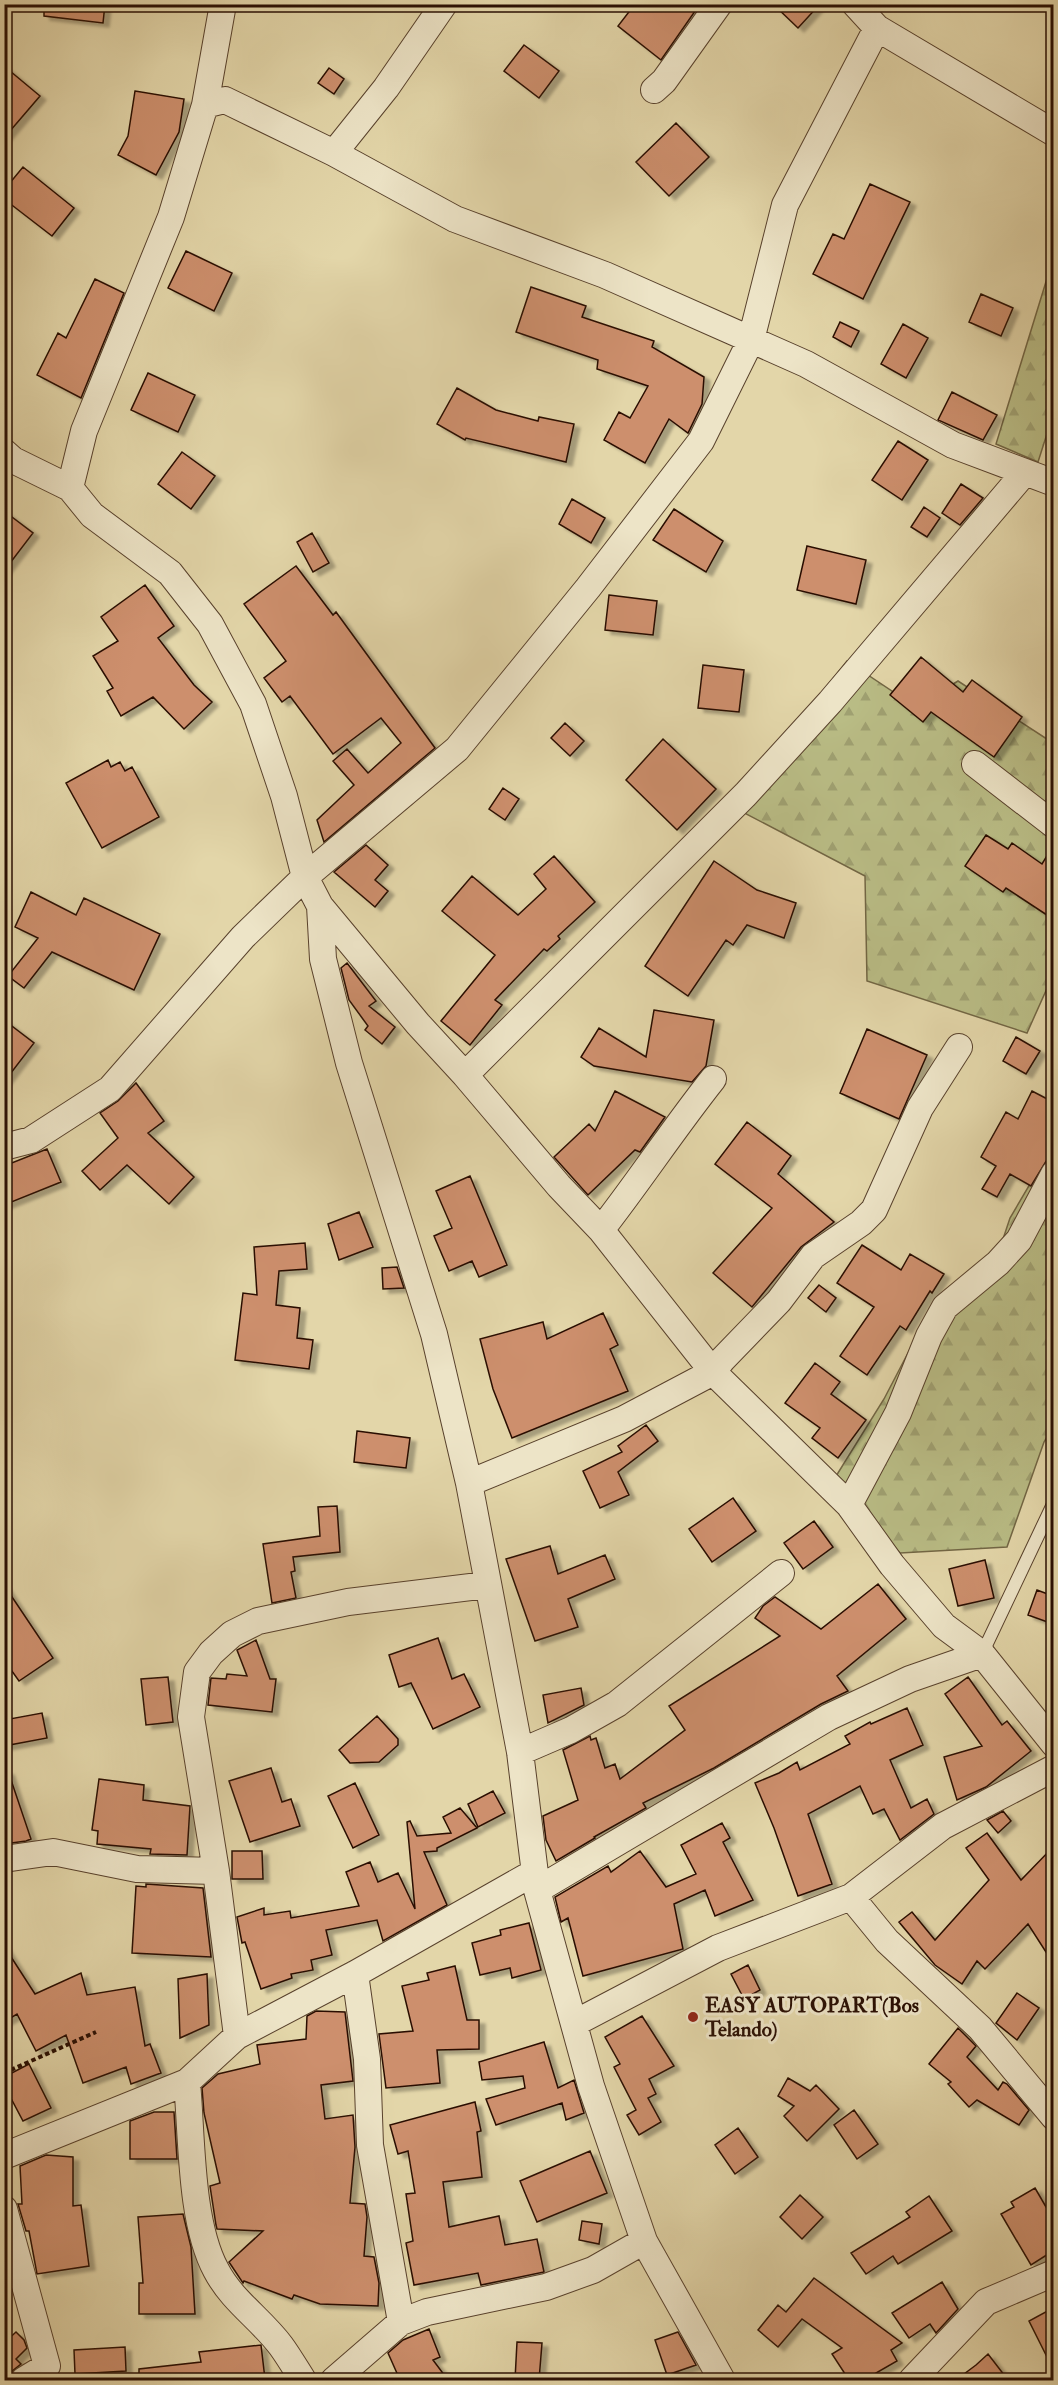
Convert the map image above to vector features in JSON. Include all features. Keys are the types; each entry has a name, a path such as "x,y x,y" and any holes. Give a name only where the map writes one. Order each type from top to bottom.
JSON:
{"street":[{"path":"70,488 84,431 171,217 204,105 223,4"},
{"path":"334,153 386,88 444,4"},
{"path":"654,90 664,81 719,4"},
{"path":"855,4 877,28 1053,133"},
{"path":"4,1147 31,1140 110,1089 243,937 305,877 458,749 588,588 700,441 751,340 785,206 877,28"},
{"path":"204,105 225,100 334,153 455,219 605,275 806,364 953,446 1053,483"},
{"path":"4,452 13,460 70,488 92,515 170,573 210,624 253,704 284,796 305,877 320,906 358,955 465,1075 559,1186 601,1230 713,1372 849,1505 892,1565 944,1626 982,1654 1053,1744"},
{"path":"465,1075 746,794 830,702 1025,472"},
{"path":"975,764 1053,825"},
{"path":"320,906 323,959 349,1063 434,1334 469,1483 520,1752 536,1881 591,2086 644,2241 722,2380"},
{"path":"469,1483 624,1419 713,1372 779,1301 813,1256 861,1223 874,1210 920,1108 959,1047"},
{"path":"601,1230 641,1179 673,1129 713,1079"},
{"path":"849,1505 898,1413 929,1336 945,1306 998,1263 1019,1240 1053,1174"},
{"path":"520,1752 571,1730 617,1704 781,1573"},
{"path":"237,2036 216,1871 191,1717 197,1672 211,1653 232,1634 258,1621 348,1602 487,1586"},
{"path":"4,2156 186,2082 237,2036 536,1881 829,1718 910,1679 982,1654"},
{"path":"575,2023 718,1948 851,1897 943,1826 1053,1768"},
{"path":"4,1859 53,1852 137,1869 216,1871"},
{"path":"851,1897 887,1941 980,2028 1053,2117"},
{"path":"355,1974 367,2059 370,2145 401,2322"},
{"path":"186,2082 198,2209 209,2253 228,2289 280,2345 303,2380"},
{"path":"4,2209 9,2241 47,2366 24,2380"},
{"path":"334,2380 401,2322 427,2312 546,2287 593,2270 644,2241"},
{"path":"916,2379 986,2302 1053,2273"}],"lane":[{"path":"982,1654 1053,1502"}],"path":[{"path":"4,2073 96,2032"}],"green space":[{"path":"1053,259 1053,415 1038,462 996,444"},
{"path":"847,661 916,707 958,681 1053,743 1053,975 1027,1033 867,981 865,876 731,806"},
{"path":"1053,1145 1053,1427 1044,1442 1007,1547 900,1553 833,1481 884,1399 933,1305 992,1272 1010,1218"}],"building":[{"path":"44,4 105,4 103,23 44,16"},
{"path":"635,4 700,4 661,60 618,26"},
{"path":"773,4 820,4 798,28"},
{"path":"524,45 559,71 539,98 504,71"},
{"path":"4,66 40,96 4,138"},
{"path":"329,68 344,79 334,94 318,83"},
{"path":"135,91 184,99 179,132 156,175 118,155 128,136"},
{"path":"676,123 709,157 669,196 636,162"},
{"path":"23,167 74,208 52,236 4,199 4,190"},
{"path":"870,184 910,202 863,299 813,274 833,234 844,239"},
{"path":"186,251 232,273 214,311 168,288"},
{"path":"95,279 124,293 81,398 37,375 58,333 66,338"},
{"path":"531,287 586,306 582,317 654,341 652,347 704,377 702,404 688,433 669,419 645,463 604,440 619,412 630,418 648,386 597,369 598,360 516,332"},
{"path":"981,294 1013,308 1001,336 969,322"},
{"path":"840,322 859,331 851,347 833,337"},
{"path":"903,324 928,338 906,378 881,364"},
{"path":"148,373 195,395 178,432 131,410"},
{"path":"457,388 496,410 538,421 539,417 574,424 566,462 466,438 465,440 437,424"},
{"path":"952,392 997,415 983,440 938,420"},
{"path":"898,441 928,460 902,500 872,480"},
{"path":"182,452 215,476 191,509 158,484"},
{"path":"961,484 983,498 960,525 942,513"},
{"path":"572,499 605,518 591,543 559,524"},
{"path":"924,507 940,518 927,537 911,527"},
{"path":"674,509 723,541 706,572 653,540"},
{"path":"4,511 33,533 4,571"},
{"path":"312,533 329,563 313,572 297,542"},
{"path":"807,546 866,560 856,604 797,590"},
{"path":"296,566 333,615 336,612 435,748 324,842 317,820 354,785 333,761 347,749 368,773 401,743 381,718 333,754 290,696 282,702 264,678 286,661 244,604"},
{"path":"145,585 174,626 158,638 194,685 212,702 184,729 153,697 121,716 107,691 113,688 93,656 118,641 101,617"},
{"path":"609,595 657,601 653,635 605,630"},
{"path":"921,657 963,692 972,680 1022,717 994,757 931,712 923,722 890,695"},
{"path":"703,665 744,670 739,712 698,708"},
{"path":"565,723 584,741 570,756 551,738"},
{"path":"663,739 716,789 677,830 626,780"},
{"path":"108,760 111,767 120,762 125,771 132,767 159,817 102,848 66,783"},
{"path":"503,788 519,799 505,820 489,809"},
{"path":"986,835 1008,849 1012,843 1042,864 1053,846 1053,919 1006,888 1003,892 965,866"},
{"path":"366,845 388,865 375,880 388,891 375,907 334,872"},
{"path":"554,856 595,902 558,936 560,939 547,951 544,949 495,1000 502,1005 470,1045 441,1021 495,955 442,911 472,876 518,915 546,889 534,874"},
{"path":"714,861 757,890 796,903 784,938 747,925 733,945 726,940 688,996 645,966"},
{"path":"31,892 76,915 84,898 160,934 134,990 52,952 24,988 8,976 38,938 15,927"},
{"path":"347,963 376,1001 369,1006 395,1027 382,1044 365,1030 368,1026 349,1000 341,968"},
{"path":"654,1010 714,1020 706,1066 692,1082 594,1066 581,1057 599,1028 646,1057"},
{"path":"4,1020 34,1043 4,1082"},
{"path":"867,1029 927,1055 899,1119 840,1093"},
{"path":"1016,1037 1040,1051 1026,1074 1003,1061"},
{"path":"136,1083 164,1121 148,1133 194,1177 169,1204 127,1165 100,1190 82,1171 118,1138 100,1113 118,1101"},
{"path":"615,1091 665,1117 640,1152 635,1150 588,1195 554,1157 589,1124 595,1131"},
{"path":"1032,1091 1053,1102 1053,1150 1031,1186 1010,1174 997,1197 982,1189 996,1166 981,1157 1006,1112 1018,1119"},
{"path":"747,1122 791,1156 778,1174 834,1222 801,1247 752,1307 713,1273 772,1208 715,1164"},
{"path":"47,1149 61,1182 4,1205 4,1166"},
{"path":"470,1176 507,1265 479,1277 472,1261 449,1271 434,1236 452,1228 436,1191"},
{"path":"359,1212 373,1247 339,1260 328,1224"},
{"path":"305,1243 307,1269 279,1271 276,1305 300,1308 297,1338 313,1340 309,1369 235,1360 243,1293 257,1295 254,1247"},
{"path":"862,1245 901,1270 910,1254 944,1274 932,1293 930,1291 906,1330 900,1326 867,1375 840,1356 874,1307 837,1283"},
{"path":"397,1267 404,1288 383,1289 382,1268"},
{"path":"819,1285 836,1298 826,1312 808,1298"},
{"path":"603,1313 618,1345 610,1349 628,1391 512,1438 493,1389 480,1339 543,1322 547,1339"},
{"path":"815,1363 840,1382 831,1394 866,1420 838,1458 812,1438 820,1428 785,1403"},
{"path":"646,1425 658,1441 618,1472 629,1495 600,1508 583,1471 622,1452 618,1446"},
{"path":"357,1431 410,1438 406,1468 354,1462"},
{"path":"733,1498 756,1531 712,1562 689,1529"},
{"path":"337,1506 340,1552 293,1557 295,1571 291,1572 296,1598 272,1603 263,1544 320,1536 318,1507"},
{"path":"814,1521 833,1547 803,1569 784,1543"},
{"path":"550,1546 558,1574 605,1555 615,1579 568,1599 578,1627 535,1641 506,1559"},
{"path":"985,1560 994,1598 958,1606 949,1569"},
{"path":"878,1584 906,1619 837,1676 848,1691 821,1704 714,1768 643,1803 646,1808 556,1861 546,1840 543,1816 578,1800 563,1750 590,1736 591,1740 596,1738 605,1768 615,1764 620,1779 685,1730 669,1706 780,1636 755,1618 763,1606 775,1597 821,1629"},
{"path":"4,1585 53,1658 19,1681 4,1660"},
{"path":"1037,1590 1053,1596 1053,1624 1028,1615"},
{"path":"438,1638 452,1679 464,1674 480,1707 433,1729 411,1683 399,1687 389,1655"},
{"path":"256,1640 270,1679 276,1679 272,1712 208,1705 211,1678 226,1679 227,1674 247,1676 237,1650"},
{"path":"168,1677 173,1722 146,1725 141,1679"},
{"path":"968,1677 1002,1725 1007,1721 1031,1751 986,1787 957,1800 944,1757 982,1746 945,1694"},
{"path":"581,1688 584,1705 548,1723 543,1695"},
{"path":"907,1708 923,1745 890,1760 911,1808 927,1799 934,1814 900,1840 884,1809 873,1814 860,1786 808,1814 832,1884 798,1896 755,1783 797,1762 800,1770 850,1744 845,1736 870,1722 871,1724"},
{"path":"42,1713 47,1738 4,1746 4,1720"},
{"path":"377,1716 398,1739 398,1745 379,1762 350,1763 339,1750"},
{"path":"271,1768 282,1802 291,1799 300,1826 250,1842 229,1781"},
{"path":"4,1771 8,1771 31,1839 26,1841 4,1844"},
{"path":"99,1779 144,1785 143,1800 190,1806 187,1855 150,1854 151,1849 97,1844 98,1831 92,1830"},
{"path":"355,1783 379,1835 353,1848 328,1796"},
{"path":"493,1791 505,1813 478,1827 468,1804"},
{"path":"460,1808 477,1828 437,1848 437,1851 424,1852 447,1905 383,1941 377,1920 326,1930 332,1955 311,1960 313,1970 291,1974 292,1978 261,1989 245,1942 242,1943 237,1917 264,1908 264,1915 290,1911 291,1918 359,1906 346,1872 370,1862 378,1882 398,1873 415,1909 407,1822 410,1821 417,1836 451,1833 443,1817"},
{"path":"1003,1811 1011,1821 998,1833 987,1820"},
{"path":"722,1823 730,1838 723,1842 753,1900 715,1916 705,1890 674,1904 683,1949 583,1976 568,1918 561,1922 555,1897 608,1866 611,1872 640,1851 666,1887 696,1874 681,1845"},
{"path":"987,1833 1021,1880 1053,1847 1053,1963 1028,1924 985,1969 977,1961 962,1984 935,1965 899,1922 912,1912 935,1940 989,1880 966,1848"},
{"path":"232,1851 262,1851 263,1879 232,1879"},
{"path":"146,1884 203,1888 211,1957 132,1953 136,1886 146,1887"},
{"path":"529,1923 541,1970 512,1978 510,1968 480,1975 472,1943 501,1935 500,1930"},
{"path":"4,1946 35,1994 81,1973 87,1995 135,1987 145,2046 150,2044 161,2073 131,2084 126,2067 83,2083 66,2035 36,2051 17,2014 4,2022"},
{"path":"748,1965 760,1990 744,1999 731,1974"},
{"path":"455,1966 467,2020 479,2020 479,2049 437,2050 440,2083 386,2088 379,2034 413,2031 402,1986 429,1980 427,1973"},
{"path":"207,1974 209,2025 180,2038 178,1979"},
{"path":"1017,1993 1039,2008 1017,2040 996,2023"},
{"path":"316,2011 345,2012 353,2081 321,2085 325,2119 353,2115 355,2147 350,2203 365,2204 367,2217 364,2256 374,2257 379,2283 378,2306 320,2304 294,2295 292,2299 244,2281 243,2283 229,2262 263,2231 217,2229 216,2225 210,2186 220,2183 204,2113 202,2088 218,2074 260,2064 257,2045 306,2039 307,2016"},
{"path":"642,2016 674,2066 649,2079 656,2094 648,2098 661,2122 639,2135 627,2115 636,2110 614,2067 620,2064 605,2037"},
{"path":"958,2028 976,2046 967,2057 998,2090 1003,2082 1007,2084 1029,2110 1019,2125 977,2100 969,2107 948,2084 951,2082 929,2064"},
{"path":"544,2042 558,2088 574,2080 584,2113 566,2120 562,2103 496,2125 486,2099 525,2088 523,2076 482,2080 479,2062"},
{"path":"29,2064 51,2108 23,2121 4,2085 4,2077"},
{"path":"788,2078 810,2091 816,2085 839,2109 807,2141 784,2116 794,2106 778,2096"},
{"path":"475,2102 481,2131 477,2132 482,2177 443,2182 449,2227 499,2216 505,2245 537,2239 544,2272 481,2285 478,2273 414,2285 406,2243 413,2241 406,2194 415,2193 408,2151 398,2154 390,2125"},
{"path":"854,2110 878,2144 857,2159 834,2125"},
{"path":"154,2112 174,2112 177,2159 130,2159 130,2121"},
{"path":"738,2128 758,2157 735,2174 715,2145"},
{"path":"590,2151 607,2193 537,2222 520,2181"},
{"path":"46,2155 73,2157 73,2206 81,2205 89,2266 37,2274 29,2231 26,2231 18,2204 22,2204 20,2166"},
{"path":"1035,2188 1053,2219 1053,2251 1031,2265 1001,2214 1014,2207 1011,2202"},
{"path":"800,2195 823,2217 802,2239 780,2217"},
{"path":"929,2196 952,2231 898,2264 893,2256 866,2274 851,2253 910,2217 906,2212"},
{"path":"183,2214 191,2247 195,2314 139,2314 139,2283 143,2283 138,2217"},
{"path":"582,2221 602,2224 599,2244 579,2240"},
{"path":"814,2278 902,2343 891,2350 897,2361 864,2380 849,2380 832,2354 842,2348 802,2319 778,2347 758,2330 778,2305 786,2312"},
{"path":"942,2282 958,2309 936,2333 930,2324 909,2338 892,2313"},
{"path":"1053,2308 1053,2369 1029,2321"},
{"path":"429,2329 440,2357 433,2360 448,2380 400,2380 388,2353 403,2340"},
{"path":"16,2332 24,2340 27,2348 16,2359 21,2364 11,2372 9,2380 4,2380 4,2343"},
{"path":"678,2332 696,2365 667,2375 655,2340"},
{"path":"517,2342 542,2343 539,2380 515,2380"},
{"path":"261,2345 265,2379 139,2380 139,2369 201,2362 199,2352"},
{"path":"125,2347 126,2371 75,2374 74,2350"},
{"path":"988,2354 1008,2380 956,2380 976,2365"}],"place":[{"name":"EASY AUTOPART(Bos Telando)","path":"693,2017"}]}
